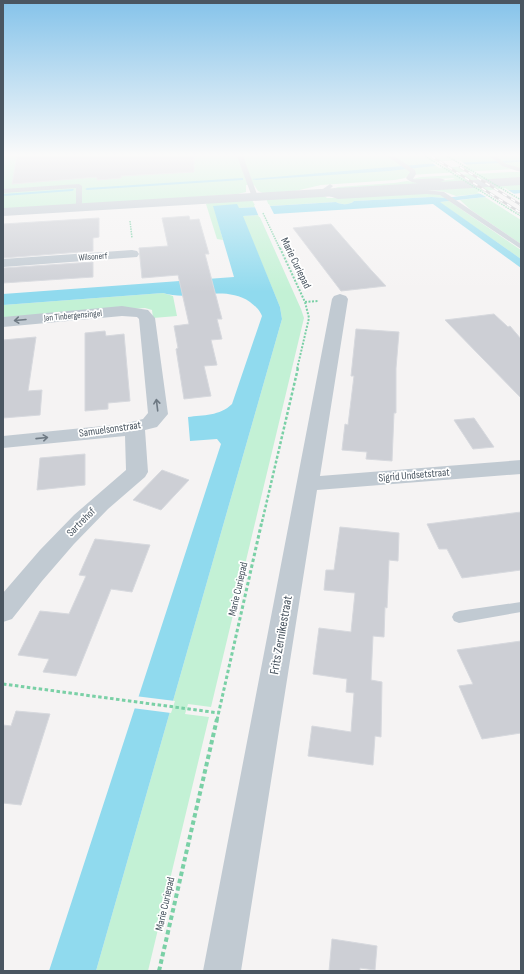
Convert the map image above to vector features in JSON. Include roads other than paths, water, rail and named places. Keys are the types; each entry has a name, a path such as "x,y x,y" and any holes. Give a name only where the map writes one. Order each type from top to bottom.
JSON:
{"street":[{"path":"3,212 174,201"},
{"name":"Wilsonerf","path":"3,263 132,254"},
{"name":"Frits Zernikestraat","path":"222,971 340,299"},
{"name":"Jan Tinbergensingel","path":"3,322 122,312 142,313"},
{"name":"Samuelsonstraat","path":"3,442 135,428 150,423 158,414 148,318 142,313"},
{"name":"Sartrehof","path":"3,612 24,584 82,520 137,472 135,428"},
{"name":"Sigrid Undsetstraat","path":"308,484 521,467"}],"lane":[{"path":"79,201 79,207"},
{"path":"456,201 521,246"},
{"path":"459,618 521,607"}],"water":[{"path":"353,201 445,201 440,202 521,259 521,268 433,204 243,216 280,307 282,319 96,971 49,971 221,444 217,439 190,441 188,417 217,413 232,404 262,316 256,307 250,302 229,294 185,296 163,293 3,305 3,294 234,277 213,206 237,204 239,208 336,202 340,204"}],"railway":[{"path":"503,201 521,213"},
{"path":"515,201 521,205"}]}
